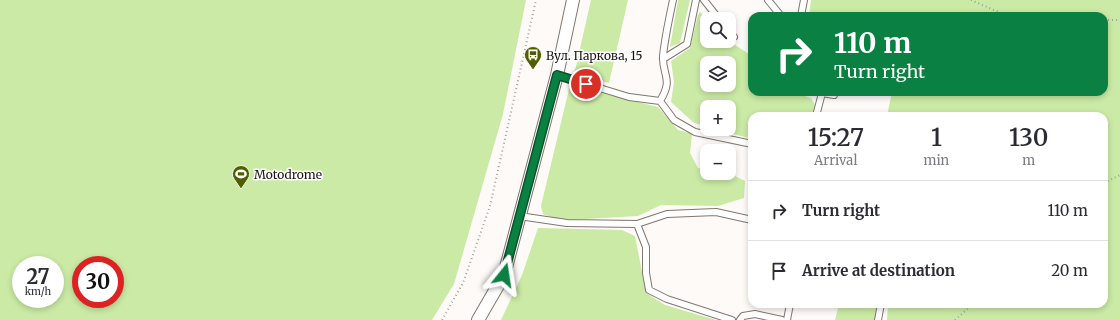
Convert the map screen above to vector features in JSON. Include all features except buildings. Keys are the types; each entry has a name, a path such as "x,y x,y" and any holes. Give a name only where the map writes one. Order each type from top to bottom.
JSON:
{"street":[{"path":"478,320 504,275 557,75 573,0"}],"lane":[{"path":"660,101 666,91 667,76 663,59 673,0"},
{"path":"663,59 687,44 696,0"},
{"path":"704,0 713,12"},
{"path":"768,0 778,12"},
{"path":"802,12 804,0"},
{"path":"557,75 629,97 660,101 674,120 695,132 748,143"},
{"path":"817,112 821,96"},
{"path":"519,216 567,223 637,224 667,214 716,212 748,219"},
{"path":"637,224 646,247 646,273 649,290 667,299 732,320"},
{"path":"787,320 789,308"},
{"path":"878,320 880,308"},
{"path":"740,320 743,316 755,314 782,320"}],"path":[{"path":"442,320 463,283 490,206 536,0"},
{"path":"971,0 998,12"},
{"path":"1108,20 1120,20"},
{"path":"1108,181 1120,175"},
{"path":"956,320 970,308"}],"green space":[{"name":"Motodrome","path":"0,0 526,0 503,114 454,284 432,320 0,320"},
{"path":"591,0 628,0 609,83 574,75"},
{"path":"678,0 690,0 680,43 670,47"},
{"path":"811,0 1120,0 1120,320 887,320 888,308 1108,308 1108,112 888,112 891,96 1108,96 1108,12 810,12"},
{"path":"700,12 700,48 736,48 736,46 748,53 748,96 805,96 811,98 815,105 813,112 748,112 748,138 736,135 736,100 700,100 700,124 694,123 671,102 674,82 671,61 690,48"},
{"path":"578,87 658,107 678,130 692,134 690,153 698,168 700,168 700,180 736,180 736,176 745,181 744,198 718,206 661,205 638,216 568,220 553,218 543,214 541,206 569,89"},
{"path":"538,228 622,230 635,236 646,293 665,305 716,320 501,320 522,275"},
{"path":"838,308 876,308 875,320 835,320"}],"place":[{"name":"Вул. Паркова, 15","path":"533,70"},
{"name":"Motodrome","path":"241,189"}],"route":[{"path":"504,275 557,75 586,84"}]}
